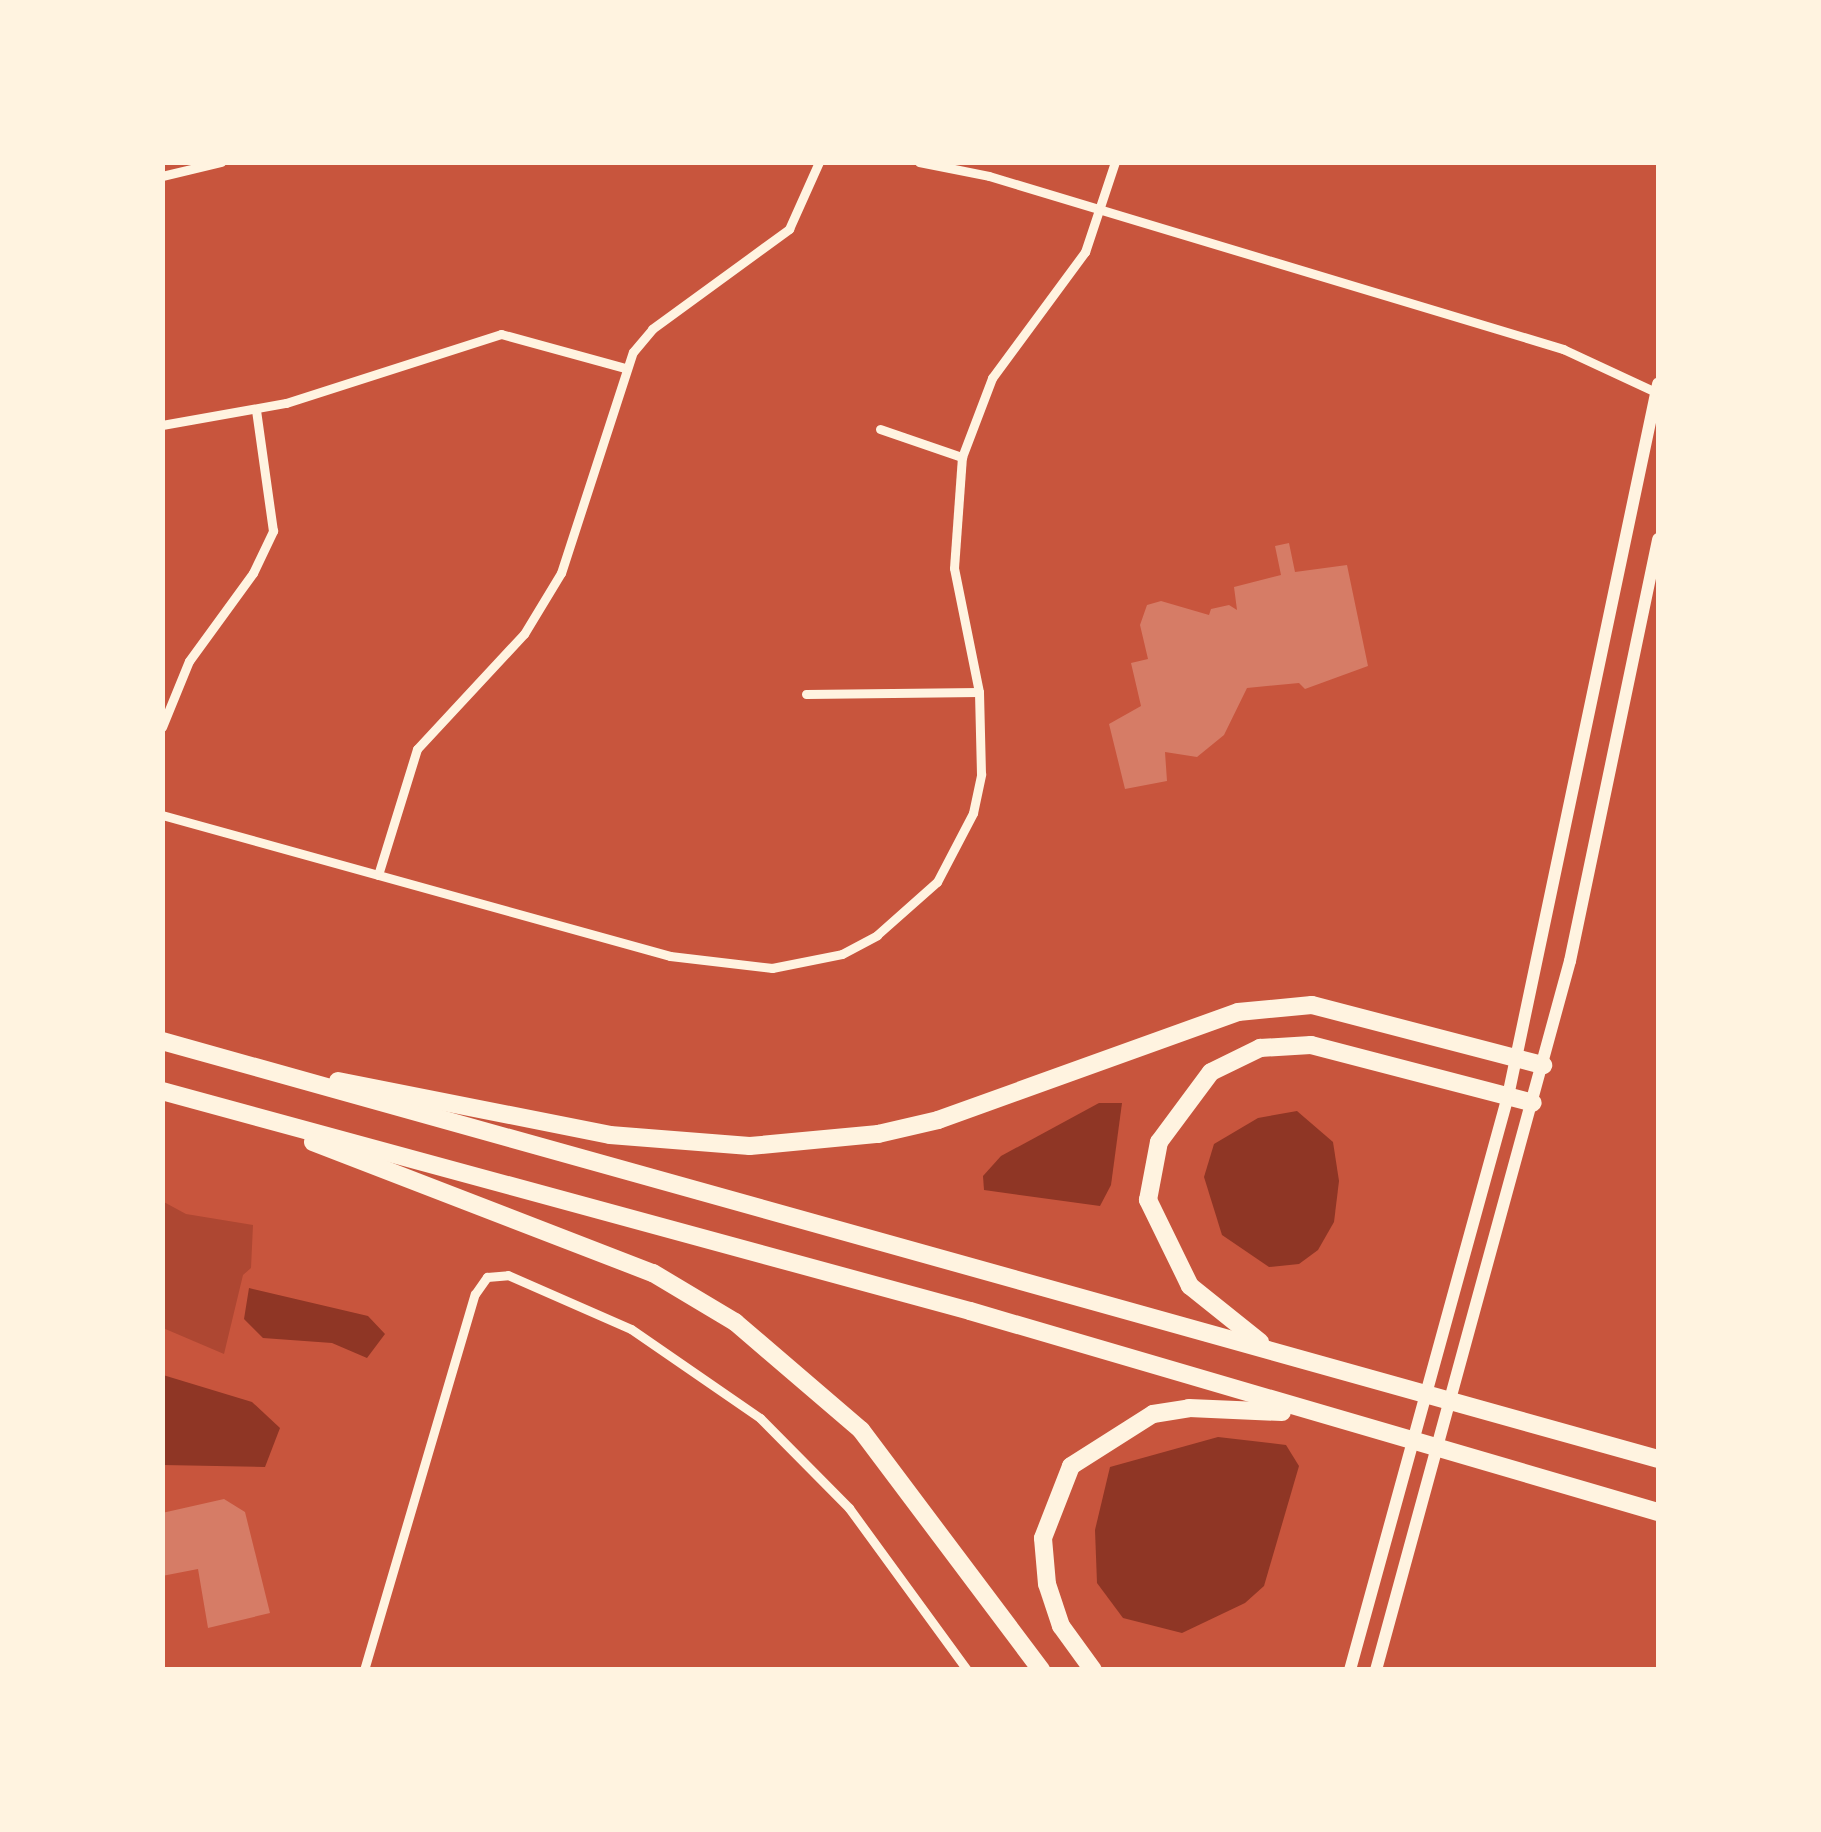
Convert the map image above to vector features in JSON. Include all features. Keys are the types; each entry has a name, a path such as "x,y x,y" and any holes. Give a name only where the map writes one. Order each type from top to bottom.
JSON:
{"highway":[{"path":"284,1075 368,1084 610,1135 750,1146 878,1134 938,1120 1238,1012 1312,1005 1543,1065"},
{"path":"162,1040 1658,1458"},
{"path":"1273,1350 1190,1286 1148,1200 1158,1142 1199,1083 1260,1048 1295,1044 1533,1103"},
{"path":"162,1091 970,1311 1304,1412 1658,1512"},
{"path":"214,1106 569,1238 700,1297 784,1358 861,1430 1040,1670"},
{"path":"1093,1670 1061,1626 1046,1584 1043,1538 1071,1466 1153,1414 1190,1408 1304,1412"}],"main road":[{"path":"1350,1670 1508,1096 1658,390"},
{"path":"1376,1670 1533,1103 1584,903 1658,539"}],"street":[{"path":"162,176 221,162"},
{"path":"378,875 417,749 524,634 561,573 624,368 652,330 788,228 819,162"},
{"path":"918,162 1102,209 1563,349 1658,390"},
{"path":"162,815 670,956 772,968 842,954 910,909 958,850 980,774 979,692 954,568 962,457 992,378 1079,262 1102,209 1115,162"},
{"path":"162,425 256,410 501,334 624,368"},
{"path":"162,727 189,662 252,573 273,531 256,410"},
{"path":"880,430 962,457"},
{"path":"806,694 979,692"},
{"path":"364,1670 458,1346 486,1277 508,1276 602,1314 730,1393 799,1452 850,1508 967,1670"}],"shaded area":[{"path":"1099,1103 1122,1103 1111,1185 1100,1206 984,1190 983,1176 1001,1156"},
{"path":"1297,1111 1333,1142 1339,1181 1334,1222 1318,1250 1299,1264 1269,1267 1222,1235 1204,1177 1214,1144 1258,1118"},
{"path":"162,1201 186,1214 253,1225 251,1268 243,1275 224,1354 163,1328"},
{"path":"249,1288 368,1316 385,1334 367,1358 332,1343 263,1338 244,1319"},
{"path":"163,1375 252,1402 280,1428 265,1467 163,1465"},
{"path":"1218,1437 1286,1445 1299,1466 1264,1586 1245,1603 1182,1633 1123,1618 1097,1583 1095,1530 1110,1467"}],"building":[{"path":"1289,543 1295,572 1347,565 1368,666 1305,689 1299,683 1247,688 1224,735 1197,757 1165,752 1167,781 1125,789 1109,724 1141,706 1131,663 1148,659 1140,625 1147,605 1161,601 1209,615 1211,609 1229,605 1237,610 1234,587 1281,575 1275,546"},
{"path":"224,1499 245,1512 270,1613 208,1628 198,1569 162,1576 162,1513"}]}
